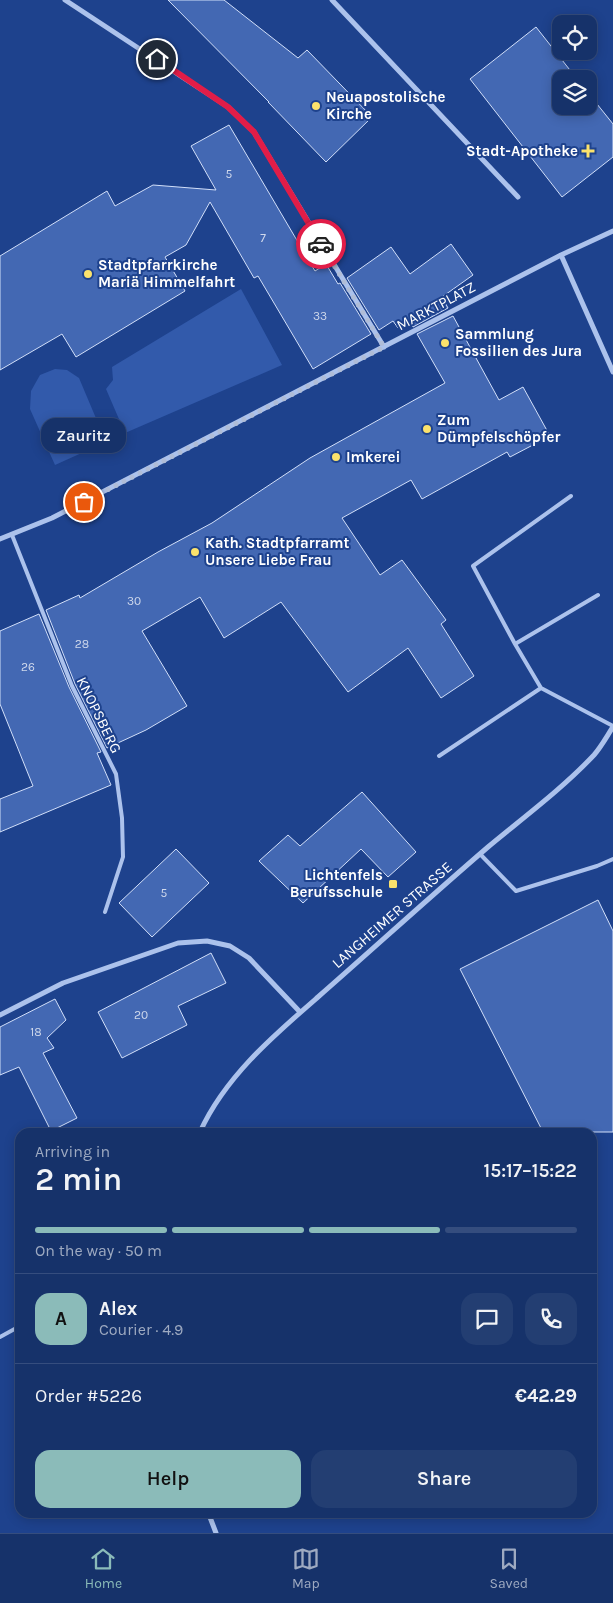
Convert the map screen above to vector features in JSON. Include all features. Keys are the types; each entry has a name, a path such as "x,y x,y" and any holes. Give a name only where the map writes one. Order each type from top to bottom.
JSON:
{"street":[{"path":"65,0 228,107 254,132 384,347"},
{"path":"332,0 518,197"},
{"name":"MARKTPLATZ","path":"0,539 61,514 561,255 613,231"},
{"path":"561,255 613,372"},
{"name":"LANGHEIMER STRASSE","path":"202,1128 229,1084 247,1062 300,1012 480,854 534,810 595,754 613,727"},
{"path":"0,1015 63,983 178,943 207,941 230,946 249,958 300,1012"},
{"path":"210,1518 216,1533"}],"lane":[{"path":"571,496 473,566 541,688 613,727"},
{"name":"KNOPSBERG","path":"12,534 72,686 116,774 122,818 123,857 106,912"},
{"path":"515,644 598,595"},
{"path":"439,756 541,688"},
{"path":"480,854 516,891 613,860"},
{"path":"0,1337 15,1329"}],"shaded area":[{"path":"241,289 282,365 125,433 106,389 113,380 112,367"},
{"path":"55,369 67,370 79,378 106,442 55,465 30,409 31,391 40,375"}],"building":[{"path":"168,0 224,0 298,58 307,50 372,117 326,162"},
{"path":"536,27 552,47 552,60 562,60 570,70 552,70 552,115 597,115 597,104 613,124 613,157 562,197 470,79"},
{"name":"Stadtpfarrkirche Mariä Himmelfahrt","path":"229,125 315,271 326,264 338,284 340,283 371,334 313,369 258,276 254,278 210,202 186,245 165,257 185,291 76,357 62,334 0,370 0,256 107,191 115,206 153,185 216,190 191,146"},
{"path":"451,244 473,275 442,297 448,308 413,327 409,320 398,328 393,321 379,330 347,278 391,247 410,274"},
{"path":"453,316 499,400 523,387 550,436 510,457 507,452 422,499 411,480 342,518 380,575 402,560 446,620 441,624 474,676 441,698 408,648 348,692 281,602 224,638 200,597 142,631 187,706 146,730 107,748 75,684 46,610 79,595 80,598 212,523 310,458 445,383 417,334"},
{"path":"39,614 69,687 101,752 97,753 111,785 0,832 0,799 33,786 0,704 0,631"},
{"path":"362,792 416,852 388,877 361,849 303,903 259,861 288,835 300,846"},
{"path":"176,849 209,883 152,937 119,903"},
{"path":"598,900 613,931 613,1132 597,1132 597,1128 541,1128 460,969"},
{"path":"211,953 226,983 178,1006 187,1025 122,1058 98,1012"},
{"path":"55,999 66,1020 47,1038 54,1048 43,1053 77,1118 57,1128 50,1128 19,1067 0,1075 0,1027"}],"way so far":[{"path":"84,502 384,347 321,244"}],"place":[{"name":"Neuapostolische Kirche","path":"316,106"},
{"name":"Stadt-Apotheke","path":"588,151"},
{"name":"Stadtpfarrkirche Mariä Himmelfahrt","path":"88,274"},
{"name":"Sammlung Fossilien des Jura","path":"445,343"},
{"name":"Zum Dümpfelschöpfer","path":"427,429"},
{"name":"Imkerei","path":"336,457"},
{"name":"Zauritz","path":"84,502"},
{"name":"Kath. Stadtpfarramt Unsere Liebe Frau","path":"195,552"},
{"name":"Lichtenfels Berufsschule","path":"393,884"}],"route":[{"path":"157,59 228,107 254,132 321,244"}]}
